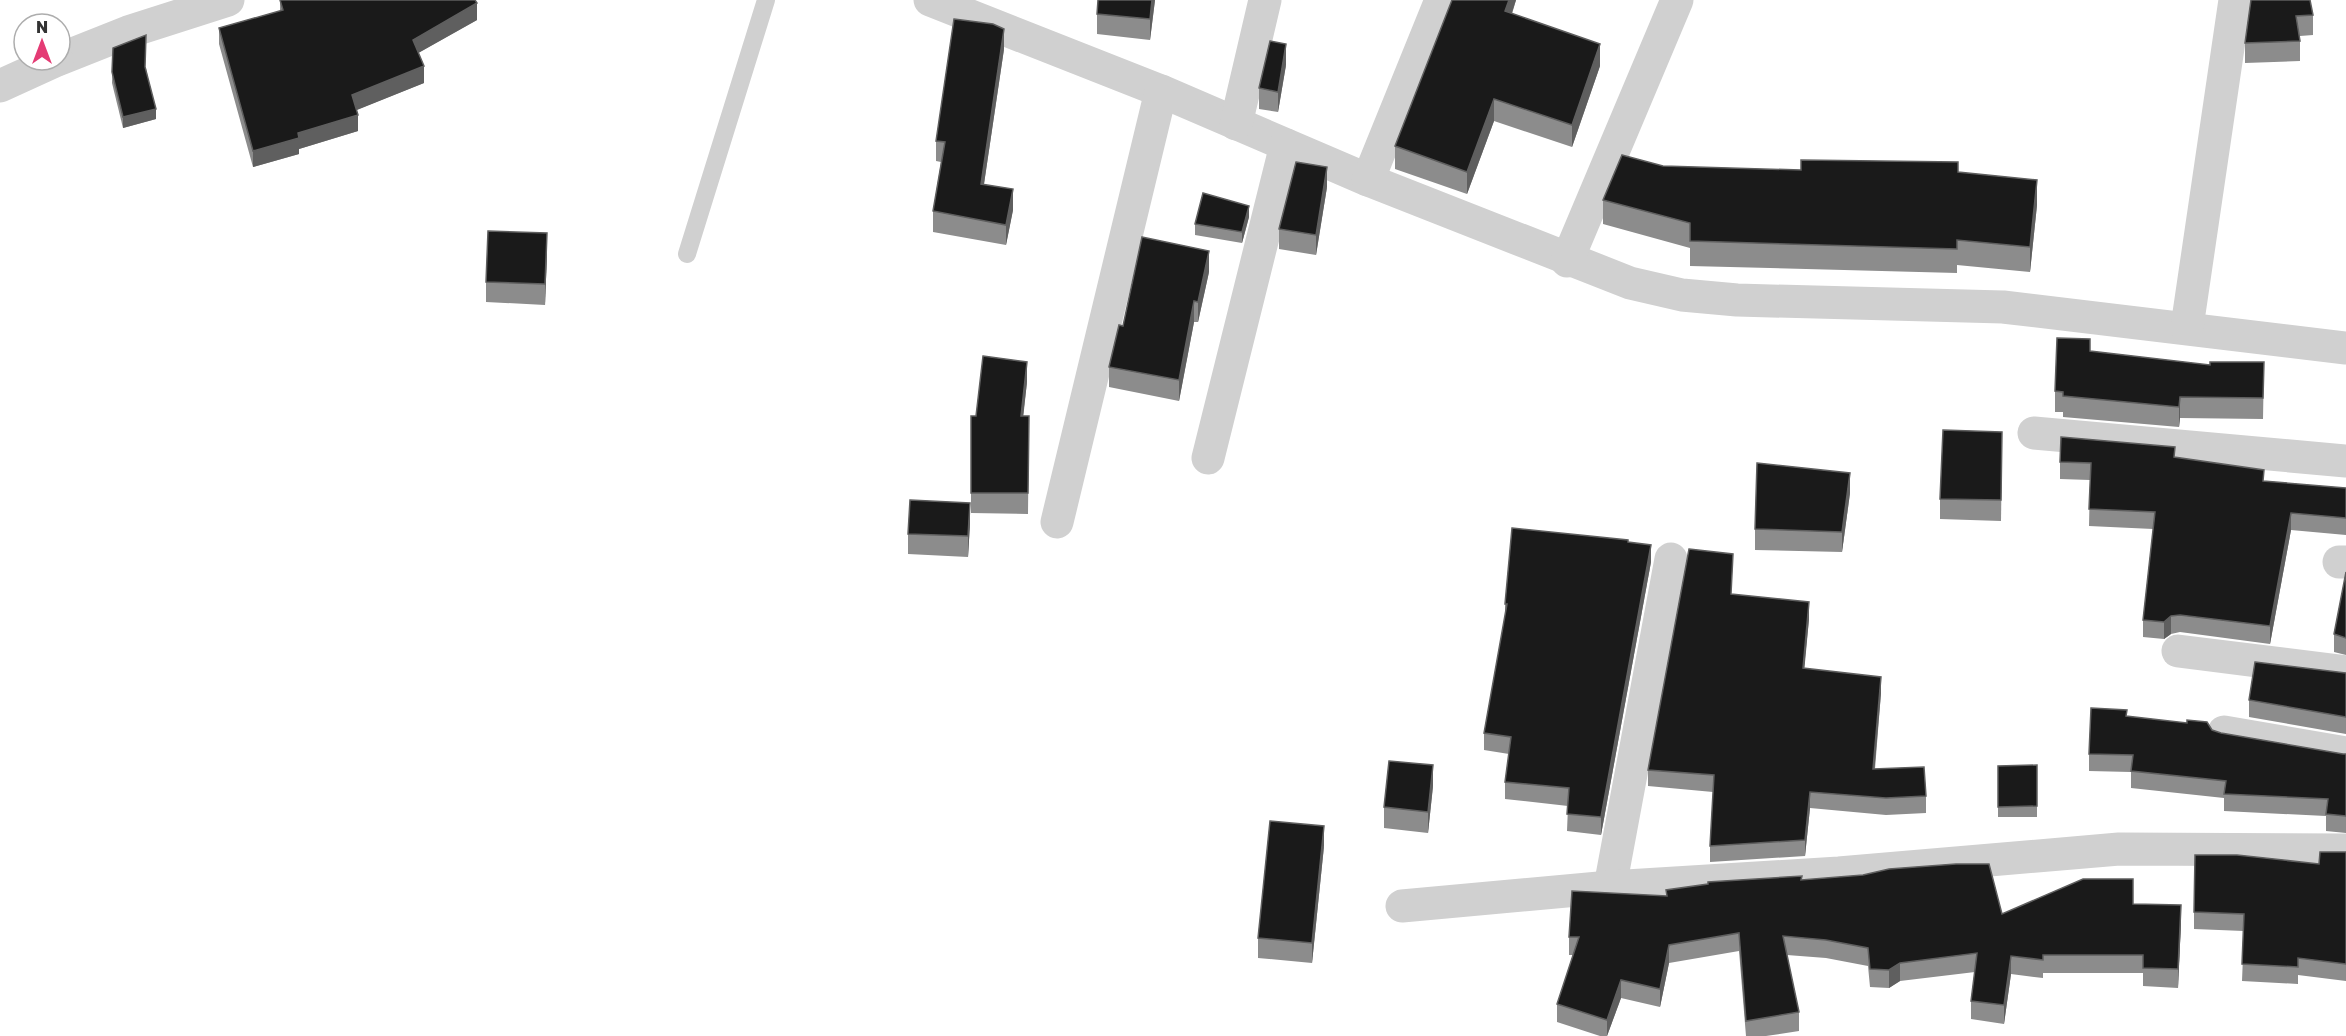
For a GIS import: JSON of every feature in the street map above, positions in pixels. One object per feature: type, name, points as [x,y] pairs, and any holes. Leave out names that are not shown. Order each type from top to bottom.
[{"type":"street","points":[[72,54],[128,32],[228,0]]},
{"type":"street","points":[[930,0],[1161,91],[1368,180],[1568,261],[1630,283],[1682,295],[1737,300],[2003,307],[2187,327],[2346,348]]},
{"type":"street","points":[[1236,124],[1265,0]]},
{"type":"street","points":[[1368,180],[1441,0]]},
{"type":"street","points":[[1568,261],[1677,0]]},
{"type":"street","points":[[2187,327],[2235,0]]},
{"type":"street","points":[[0,86],[30,72]]},
{"type":"street","points":[[1057,522],[1161,91]]},
{"type":"street","points":[[1208,458],[1286,145]]},
{"type":"street","points":[[2034,433],[2346,461]]},
{"type":"street","points":[[1610,887],[1671,559]]},
{"type":"street","points":[[2178,651],[2346,672]]},
{"type":"street","points":[[2224,732],[2346,753]]},
{"type":"street","points":[[1402,906],[1610,887],[1839,873],[2119,849],[2346,850]]},
{"type":"lane","points":[[687,254],[766,0]]},
{"type":"building","points":[[280,0],[475,0],[477,3],[413,40],[424,66],[352,95],[358,115],[298,133],[299,138],[253,151],[219,28],[283,10]]},
{"type":"building","points":[[1098,0],[1152,0],[1150,19],[1097,14]]},
{"type":"building","points":[[1452,0],[1509,0],[1505,11],[1600,44],[1572,125],[1494,99],[1467,172],[1395,146]]},
{"type":"building","points":[[2251,0],[2310,0],[2313,15],[2296,16],[2300,41],[2245,43]]},
{"type":"building","points":[[954,19],[993,24],[1004,29],[981,184],[1013,189],[1006,225],[933,211],[945,142],[936,141]]},
{"type":"building","points":[[146,35],[145,67],[156,109],[123,117],[112,72],[113,48]]},
{"type":"building","points":[[1270,41],[1286,44],[1278,92],[1259,88]]},
{"type":"building","points":[[1622,155],[1663,166],[1801,170],[1801,160],[1958,162],[1958,172],[2037,180],[2030,247],[1957,240],[1957,249],[1690,241],[1690,223],[1603,200]]},
{"type":"building","points":[[1296,162],[1327,167],[1316,235],[1279,229]]},
{"type":"building","points":[[1203,193],[1249,206],[1242,232],[1195,224]]},
{"type":"building","points":[[488,231],[547,233],[545,284],[486,282]]},
{"type":"building","points":[[1142,237],[1209,251],[1198,302],[1194,301],[1179,380],[1109,367],[1119,325],[1123,326]]},
{"type":"building","points":[[2057,338],[2090,339],[2090,351],[2210,365],[2210,362],[2264,362],[2263,398],[2180,397],[2179,407],[2063,396],[2063,392],[2055,391]]},
{"type":"building","points":[[983,356],[1027,362],[1021,416],[1029,416],[1028,493],[971,493],[971,416],[976,416]]},
{"type":"building","points":[[1943,430],[2002,432],[2001,500],[1940,499]]},
{"type":"building","points":[[2061,437],[2175,447],[2174,457],[2264,470],[2263,481],[2346,488],[2346,518],[2291,513],[2270,626],[2180,615],[2171,616],[2164,622],[2143,620],[2155,512],[2089,509],[2091,463],[2060,462]]},
{"type":"building","points":[[1757,463],[1850,473],[1842,532],[1755,529]]},
{"type":"building","points":[[910,500],[970,503],[968,536],[908,534]]},
{"type":"building","points":[[1512,528],[1628,540],[1628,542],[1651,545],[1601,817],[1567,814],[1569,788],[1505,782],[1511,737],[1484,733],[1507,604],[1505,604]]},
{"type":"building","points":[[1689,549],[1733,554],[1731,594],[1809,602],[1803,668],[1881,677],[1873,769],[1924,767],[1926,796],[1886,798],[1810,792],[1805,840],[1710,846],[1714,775],[1648,770]]},
{"type":"building","points":[[2346,572],[2346,638],[2334,634]]},
{"type":"building","points":[[2255,662],[2346,673],[2346,717],[2249,700]]},
{"type":"building","points":[[2091,708],[2127,710],[2126,716],[2187,723],[2187,720],[2207,722],[2212,730],[2221,733],[2346,754],[2346,816],[2326,814],[2328,799],[2224,794],[2226,781],[2131,771],[2133,755],[2089,754]]},
{"type":"building","points":[[1389,761],[1433,765],[1428,812],[1384,807]]},
{"type":"building","points":[[2037,765],[2037,806],[1998,807],[1998,766]]},
{"type":"building","points":[[1270,821],[1324,826],[1312,943],[1258,938]]},
{"type":"building","points":[[2320,852],[2346,852],[2346,964],[2298,958],[2298,967],[2242,964],[2244,914],[2194,912],[2195,855],[2237,855],[2319,864]]},
{"type":"building","points":[[1989,864],[2002,914],[2083,879],[2133,879],[2133,904],[2181,905],[2178,969],[2143,968],[2143,955],[2043,955],[2043,960],[2011,956],[2004,1005],[1971,1001],[1977,953],[1900,963],[1889,970],[1870,969],[1868,948],[1826,940],[1783,936],[1799,1012],[1746,1021],[1739,933],[1669,945],[1660,989],[1621,980],[1607,1020],[1557,1004],[1579,937],[1569,937],[1572,891],[1667,896],[1666,890],[1708,884],[1708,882],[1802,876],[1801,880],[1863,875],[1889,869]]}]
